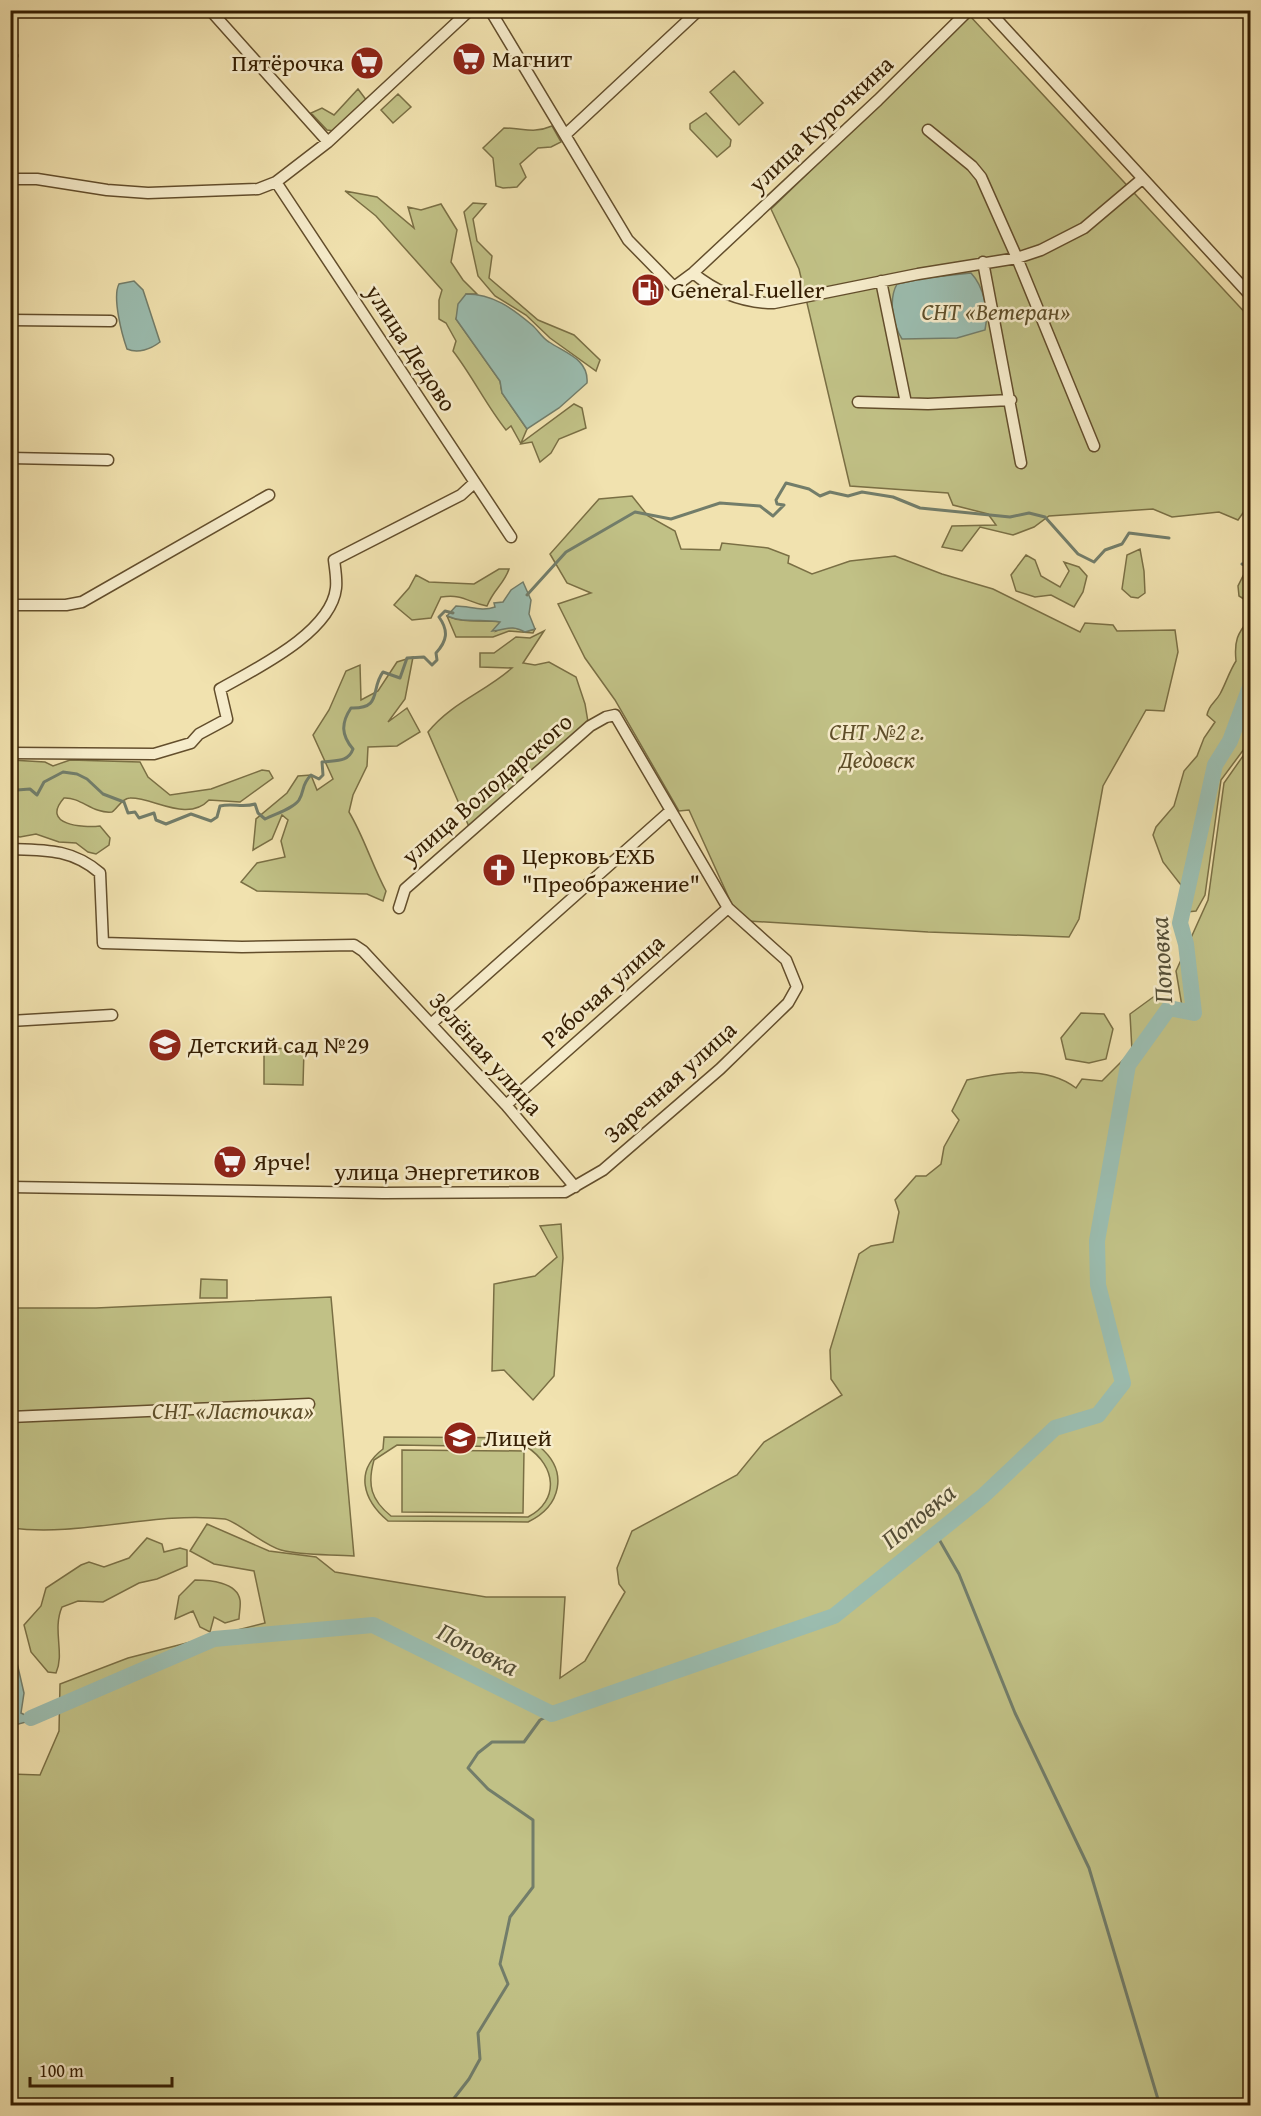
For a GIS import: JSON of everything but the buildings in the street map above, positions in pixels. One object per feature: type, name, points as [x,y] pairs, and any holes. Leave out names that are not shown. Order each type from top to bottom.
[{"type":"street","points":[[210,10],[328,142]]},
{"type":"street","points":[[10,179],[37,179],[107,190],[148,193],[258,189],[276,182],[328,142],[470,10]]},
{"type":"street","points":[[490,10],[628,240],[674,287],[697,270],[720,292],[762,303],[808,298],[881,281],[1017,258],[1065,239],[1084,228],[1142,179]]},
{"type":"street","points":[[565,135],[699,10]]},
{"type":"street","name":"улица Курочкина","points":[[697,270],[878,100],[969,10]]},
{"type":"street","points":[[988,10],[1251,295]]},
{"type":"street","points":[[928,130],[972,166],[981,177],[1017,258],[1094,446]]},
{"type":"street","name":"улица Дедово","points":[[276,182],[510,537]]},
{"type":"street","points":[[983,262],[1011,400],[1021,463]]},
{"type":"street","points":[[881,281],[906,403]]},
{"type":"street","points":[[10,320],[111,321]]},
{"type":"street","points":[[858,402],[1011,400]]},
{"type":"street","points":[[10,458],[108,460]]},
{"type":"street","points":[[10,753],[154,754],[191,743],[199,734],[227,719],[220,689],[283,653],[310,630],[331,605],[336,587],[334,560],[460,495],[473,484]]},
{"type":"street","points":[[10,605],[66,605],[82,602],[269,495]]},
{"type":"street","name":"улица Володарского","points":[[399,908],[405,889],[590,726],[606,717],[615,715],[669,812]]},
{"type":"street","points":[[432,1023],[669,812],[728,908]]},
{"type":"street","name":"Зелёная улица","points":[[10,849],[64,853],[83,859],[100,873],[103,943],[242,947],[354,945],[363,951],[432,1023],[506,1105],[575,1187]]},
{"type":"street","name":"Заречная улица","points":[[575,1187],[603,1170],[720,1069],[788,1003],[796,987],[786,960],[728,908]]},
{"type":"street","name":"Рабочая улица","points":[[506,1105],[728,908]]},
{"type":"street","points":[[10,1021],[112,1015]]},
{"type":"street","name":"улица Энергетиков","points":[[10,1187],[555,1194],[575,1187]]},
{"type":"street","points":[[10,1417],[309,1404]]},
{"type":"green space","name":"СНТ «Ветеран»","points":[[970,16],[1250,318],[1250,503],[1238,520],[1219,512],[1172,517],[1153,509],[1049,516],[1034,527],[1013,535],[980,527],[962,551],[942,547],[952,526],[996,525],[988,514],[953,505],[948,493],[850,486],[799,269],[771,209]]},
{"type":"green space","points":[[734,71],[763,103],[739,125],[710,92]]},
{"type":"green space","points":[[358,89],[367,101],[334,131],[327,130],[311,113],[322,108],[334,115]]},
{"type":"green space","points":[[398,94],[411,107],[393,123],[381,110]]},
{"type":"green space","points":[[706,113],[731,140],[730,146],[717,157],[690,129],[690,124]]},
{"type":"green space","points":[[552,126],[561,142],[551,147],[538,148],[520,164],[526,177],[517,187],[496,186],[493,158],[483,148],[504,128],[534,130]]},
{"type":"green space","points":[[345,191],[377,197],[414,228],[408,207],[421,210],[441,204],[457,230],[451,262],[463,280],[477,294],[466,294],[456,319],[500,381],[502,393],[527,429],[521,443],[574,404],[582,408],[586,428],[559,439],[551,453],[540,462],[532,442],[521,444],[511,426],[506,430],[453,351],[456,341],[446,323],[439,319],[439,300],[442,290],[376,216]]},
{"type":"green space","points":[[473,203],[486,204],[473,219],[477,241],[492,256],[489,278],[538,320],[574,335],[600,360],[596,371],[550,338],[526,315],[495,296],[478,276],[464,212]]},
{"type":"green space","name":"СНТ №2 г. Дедовск","points":[[632,496],[648,516],[675,531],[681,549],[720,550],[722,543],[768,548],[789,556],[788,563],[812,574],[850,561],[895,556],[942,574],[993,589],[1080,632],[1085,623],[1113,625],[1117,631],[1175,630],[1178,652],[1164,711],[1146,710],[1103,786],[1079,919],[1069,937],[928,932],[748,921],[733,907],[689,810],[679,811],[615,700],[585,658],[558,604],[591,593],[567,583],[550,554],[599,499]]},
{"type":"green space","points":[[1140,549],[1145,593],[1138,598],[1131,597],[1122,589],[1127,555]]},
{"type":"green space","points":[[1026,555],[1035,560],[1041,576],[1060,587],[1069,571],[1064,562],[1079,567],[1087,576],[1083,592],[1074,607],[1051,595],[1035,597],[1016,591],[1011,575]]},
{"type":"green space","points":[[1250,562],[1250,618],[1247,601],[1239,596],[1238,586]]},
{"type":"green space","points":[[499,569],[509,569],[487,606],[461,597],[441,597],[431,618],[412,620],[394,605],[409,588],[416,575],[429,582],[474,584]]},
{"type":"green space","points":[[447,616],[460,620],[501,622],[496,631],[514,628],[525,632],[535,629],[533,633],[509,631],[493,637],[456,637]]},
{"type":"green space","points":[[1250,618],[1250,741],[1221,780],[1205,895],[1196,911],[1187,912],[1182,903],[1181,885],[1163,862],[1153,835],[1156,827],[1174,806],[1184,771],[1197,756],[1204,738],[1215,722],[1207,715],[1208,711],[1220,694],[1236,661],[1237,638]]},
{"type":"green space","points":[[544,631],[523,663],[535,665],[549,662],[576,677],[585,704],[589,728],[470,829],[428,732],[447,713],[512,668],[480,667],[480,653],[494,653],[516,637],[530,638]]},
{"type":"green space","points":[[413,657],[405,699],[388,722],[407,708],[420,732],[397,746],[368,747],[367,766],[353,795],[349,812],[386,891],[383,901],[367,894],[257,891],[241,882],[257,863],[285,857],[281,841],[288,820],[282,815],[272,839],[253,850],[256,819],[287,793],[298,776],[311,775],[317,790],[333,779],[313,735],[329,710],[346,671],[360,665],[361,700],[378,691],[397,662]]},
{"type":"green space","points":[[1250,746],[1250,2105],[11,2105],[11,1774],[40,1775],[59,1731],[60,1684],[128,1658],[265,1623],[254,1571],[214,1564],[190,1551],[207,1524],[269,1551],[316,1557],[335,1572],[486,1597],[565,1597],[560,1678],[585,1661],[625,1592],[619,1584],[617,1568],[632,1531],[737,1475],[764,1442],[842,1395],[831,1379],[830,1350],[859,1254],[871,1246],[893,1242],[899,1212],[895,1200],[916,1176],[926,1176],[941,1164],[944,1147],[959,1120],[952,1111],[967,1080],[1023,1072],[1052,1076],[1076,1088],[1082,1079],[1102,1081],[1132,1051],[1130,1014],[1156,995],[1182,1006],[1176,971],[1208,900],[1224,783]]},
{"type":"green space","points":[[11,760],[45,762],[53,766],[70,760],[140,762],[148,777],[170,795],[211,789],[262,770],[269,771],[273,778],[240,802],[209,800],[191,809],[180,809],[127,798],[112,812],[105,812],[76,800],[64,798],[58,807],[57,814],[60,819],[75,825],[100,826],[110,838],[109,845],[96,854],[88,852],[76,843],[59,842],[36,834],[20,837],[11,835]]},
{"type":"green space","points":[[1081,1013],[1104,1014],[1113,1029],[1106,1059],[1089,1063],[1066,1059],[1061,1038]]},
{"type":"green space","points":[[264,1048],[304,1049],[303,1085],[264,1084]]},
{"type":"green space","points":[[561,1224],[563,1258],[554,1376],[533,1400],[504,1370],[492,1371],[494,1284],[535,1276],[557,1257],[540,1226]]},
{"type":"green space","points":[[201,1279],[227,1280],[227,1298],[200,1298]]},
{"type":"green space","name":"СНТ «Ласточка»","points":[[331,1297],[354,1556],[281,1550],[225,1519],[171,1518],[64,1529],[11,1528],[11,1308],[96,1308]]},
{"type":"green space","points":[[384,1437],[541,1438],[540,1447],[555,1467],[558,1477],[557,1488],[548,1507],[528,1522],[388,1521],[373,1504],[365,1485],[368,1467],[383,1449]],"holes":[[[397,1445],[527,1447],[544,1464],[550,1483],[545,1502],[528,1517],[391,1516],[379,1504],[372,1491],[371,1477],[374,1460]]]},
{"type":"green space","points":[[402,1450],[524,1451],[523,1513],[402,1512]]},
{"type":"green space","points":[[147,1538],[162,1544],[164,1552],[180,1548],[187,1550],[187,1566],[157,1579],[139,1583],[103,1602],[78,1601],[62,1607],[58,1624],[58,1665],[56,1673],[48,1672],[31,1652],[24,1625],[41,1606],[46,1588],[89,1562],[104,1567],[129,1558]]},
{"type":"green space","points":[[195,1580],[222,1583],[234,1589],[240,1600],[239,1619],[225,1623],[214,1617],[210,1632],[200,1627],[193,1611],[175,1619],[179,1596]]},
{"type":"shaded area","points":[[971,273],[979,285],[984,300],[985,330],[957,338],[902,339],[896,327],[892,305],[897,284],[925,278]]},
{"type":"shaded area","points":[[134,281],[143,290],[160,342],[149,349],[140,351],[127,349],[117,307],[119,284]]},
{"type":"shaded area","points":[[466,294],[485,296],[517,313],[547,340],[580,362],[587,375],[587,383],[559,408],[527,429],[502,393],[500,381],[456,319],[458,304]]},
{"type":"shaded area","points":[[523,582],[531,600],[529,614],[535,629],[525,632],[512,628],[492,631],[500,622],[460,620],[447,616],[456,606],[480,609],[495,607],[494,603],[503,602],[511,590]]},
{"type":"shaded area","points":[[11,1637],[24,1693],[21,1713],[31,1718],[30,1721],[11,1726]]},
{"type":"waterway","points":[[527,595],[566,552],[635,512],[671,519],[720,503],[760,506],[773,516],[784,505],[777,504],[776,500],[786,483],[809,489],[820,496],[830,492],[848,496],[862,492],[893,497],[920,508],[1010,517],[1029,513],[1045,517],[1078,554],[1094,562],[1105,550],[1122,544],[1129,533],[1169,538]]},
{"type":"waterway","points":[[1242,564],[1250,567]]},
{"type":"waterway","points":[[10,785],[17,790],[30,789],[37,795],[44,782],[63,772],[77,774],[87,779],[103,794],[124,802],[128,813],[135,812],[139,818],[154,813],[156,820],[166,824],[191,814],[211,821],[217,817],[220,806],[255,804],[258,813],[265,819],[296,803],[311,775],[319,779],[323,775],[322,762],[348,757],[353,749],[344,734],[345,719],[351,708],[372,702],[383,672],[400,678],[407,658],[424,657],[432,665],[437,660],[436,653],[443,644],[445,636],[439,617],[445,611],[453,613]]},
{"type":"waterway","name":"Поповка","points":[[31,1718],[214,1639],[373,1625],[552,1714],[834,1616],[983,1496],[1055,1428],[1098,1415],[1123,1383],[1098,1285],[1097,1241],[1128,1065],[1169,1008],[1194,1013],[1186,944],[1180,923],[1215,765],[1230,741],[1250,687]]},
{"type":"waterway","points":[[936,1534],[959,1574],[1015,1713],[1089,1868],[1160,2106]]},
{"type":"waterway","points":[[448,2106],[469,2079],[480,2059],[478,2033],[508,1984],[500,1964],[510,1917],[533,1887],[533,1820],[488,1789],[468,1768],[478,1753],[492,1742],[524,1742],[540,1720],[552,1714]]},
{"type":"place","name":"Магнит","points":[[469,59]]},
{"type":"place","name":"Пятёрочка","points":[[367,63]]},
{"type":"place","name":"General Fueller","points":[[648,290]]},
{"type":"place","name":"Церковь ЕХБ \"Преображение\"","points":[[499,870]]},
{"type":"place","name":"Детский сад №29","points":[[165,1045]]},
{"type":"place","name":"Ярче!","points":[[230,1162]]},
{"type":"place","name":"Лицей","points":[[460,1438]]}]
